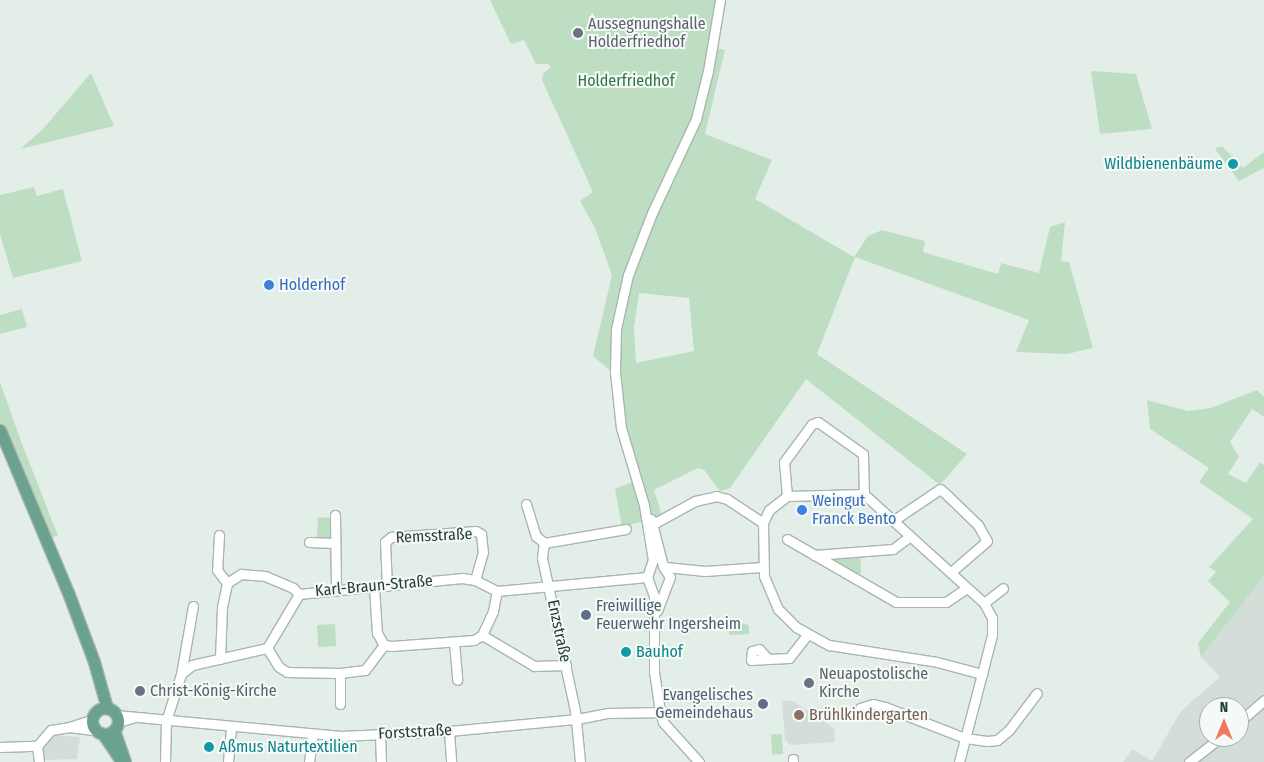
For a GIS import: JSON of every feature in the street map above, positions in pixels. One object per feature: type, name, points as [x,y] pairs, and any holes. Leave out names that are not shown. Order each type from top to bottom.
[{"type":"main road","points":[[0,430],[62,578],[100,680],[106,725],[124,762]]},
{"type":"main road","points":[[103,708],[106,725]]},
{"type":"street","points":[[654,626],[667,583],[665,566],[653,524],[644,505],[634,474],[621,428],[617,391],[616,329],[621,301],[636,251],[696,119],[707,76],[720,0]]},
{"type":"street","points":[[787,496],[784,462],[812,424],[818,422],[826,424],[863,454],[864,494]]},
{"type":"street","points":[[894,520],[940,489],[948,496],[978,525],[987,541],[951,572]]},
{"type":"street","points":[[959,762],[982,674],[993,627],[984,603],[864,494],[787,496],[769,510],[762,523],[762,567],[768,588],[778,609],[806,635],[829,645],[937,662],[982,674]]},
{"type":"street","points":[[653,524],[695,501],[716,496],[727,499],[762,523]]},
{"type":"street","name":"Enzstraße","points":[[526,504],[536,536],[544,544],[542,558],[550,586],[577,719],[580,762]]},
{"type":"street","points":[[644,505],[653,566],[650,581],[654,626],[654,672],[658,700],[662,712],[676,734],[699,762]]},
{"type":"street","points":[[335,515],[336,588]]},
{"type":"street","points":[[544,544],[626,529]]},
{"type":"street","name":"Remsstraße","points":[[387,586],[385,542],[392,537],[476,530],[480,534],[483,552],[475,580]]},
{"type":"street","points":[[219,535],[217,570],[227,583]]},
{"type":"street","points":[[813,555],[893,549],[910,536]]},
{"type":"street","points":[[787,539],[896,602],[946,602],[967,588]]},
{"type":"street","points":[[309,542],[335,543]]},
{"type":"street","points":[[653,566],[705,571],[762,567]]},
{"type":"street","points":[[384,645],[474,640],[482,635],[493,611],[497,591],[550,586],[650,581],[667,583],[705,571]]},
{"type":"street","points":[[220,659],[222,607],[227,583],[242,574],[265,576],[294,588],[299,594]]},
{"type":"street","name":"Karl-Braun-Straße","points":[[267,648],[299,594],[336,588],[387,586],[462,578],[475,580],[497,591]]},
{"type":"street","points":[[374,587],[377,633],[384,645]]},
{"type":"street","points":[[984,603],[1003,588]]},
{"type":"street","points":[[165,762],[166,720],[181,674],[193,606]]},
{"type":"street","points":[[482,635],[534,666],[566,665]]},
{"type":"street","points":[[768,659],[789,658],[806,635]]},
{"type":"street","points":[[454,642],[457,680]]},
{"type":"street","points":[[181,674],[192,666],[267,648],[279,667],[287,672],[340,673],[365,670],[384,645]]},
{"type":"street","points":[[340,673],[340,704]]},
{"type":"street","points":[[860,708],[873,704],[965,738],[997,740],[1010,730],[1037,693]]},
{"type":"street","points":[[1249,713],[1264,700]]},
{"type":"street","name":"Forststraße","points":[[37,746],[51,730],[106,725],[137,717],[313,735],[449,731],[577,719],[609,713],[662,712]]},
{"type":"street","points":[[228,762],[232,726]]},
{"type":"street","points":[[449,731],[451,762]]},
{"type":"street","points":[[380,734],[381,762]]},
{"type":"street","points":[[309,762],[313,735]]},
{"type":"street","points":[[0,747],[37,746],[39,762]]},
{"type":"street","points":[[1189,762],[1208,747]]},
{"type":"shaded area","points":[[1264,576],[1264,762],[1123,762],[1132,749],[1152,761],[1181,711],[1220,677],[1201,657]]},
{"type":"shaded area","name":"Brühlkindergarten","points":[[782,701],[793,701],[834,728],[835,742],[790,745],[785,740]]},
{"type":"shaded area","points":[[50,735],[80,737],[77,759],[43,760],[42,746]]},
{"type":"green space","name":"Holderfriedhof","points":[[490,0],[717,0],[709,46],[725,50],[705,134],[772,160],[755,199],[854,257],[868,236],[882,230],[925,241],[923,252],[998,274],[1001,263],[1039,273],[1050,227],[1065,222],[1061,261],[1069,262],[1093,348],[1067,354],[1016,352],[1029,320],[855,257],[817,354],[967,454],[940,485],[806,379],[730,488],[720,491],[704,470],[698,468],[654,490],[662,516],[622,527],[615,489],[632,482],[624,452],[612,372],[593,356],[612,275],[595,228],[580,201],[593,192],[542,80],[543,74],[551,67],[548,64],[536,64],[524,40],[511,44]],"holes":[[[639,293],[689,298],[694,351],[636,363],[634,327]]]},
{"type":"green space","points":[[1091,71],[1136,74],[1152,129],[1100,134]]},
{"type":"green space","points":[[91,73],[114,126],[20,149],[42,130]]},
{"type":"green space","points":[[1223,147],[1243,168],[1264,152],[1264,168],[1239,181],[1215,149]]},
{"type":"green space","points":[[34,187],[37,196],[63,189],[82,261],[13,278],[0,234],[0,195]]},
{"type":"green space","points":[[22,309],[27,327],[0,334],[0,315]]},
{"type":"green space","points":[[0,382],[58,536],[42,539],[0,435]]},
{"type":"green space","points":[[1257,390],[1264,397],[1264,417],[1252,409],[1230,442],[1239,457],[1228,474],[1246,483],[1260,462],[1264,465],[1264,576],[1201,657],[1198,643],[1230,602],[1208,581],[1216,572],[1209,567],[1253,519],[1199,482],[1209,468],[1150,429],[1147,400],[1188,411],[1211,408]]},
{"type":"green space","points":[[318,517],[332,518],[331,540],[317,539]]},
{"type":"green space","points":[[860,554],[861,572],[858,577],[833,562],[831,558],[834,555]]},
{"type":"green space","points":[[728,621],[749,625],[749,634],[729,635]]},
{"type":"green space","points":[[335,624],[336,646],[318,647],[317,625]]},
{"type":"green space","points":[[782,734],[783,754],[772,755],[771,735]]},
{"type":"place","name":"Aussegnungshalle Holderfriedhof","points":[[578,33]]},
{"type":"place","name":"Wildbienenbäume","points":[[1233,164]]},
{"type":"place","name":"Holderhof","points":[[269,285]]},
{"type":"place","name":"Weingut Franck Bento","points":[[802,510]]},
{"type":"place","name":"Freiwillige Feuerwehr Ingersheim","points":[[586,615]]},
{"type":"place","name":"Bauhof","points":[[626,652]]},
{"type":"place","name":"Neuapostolische Kirche","points":[[809,683]]},
{"type":"place","name":"Christ-König-Kirche","points":[[140,691]]},
{"type":"place","name":"Evangelisches Gemeindehaus","points":[[763,704]]},
{"type":"place","name":"Brühlkindergarten","points":[[799,715]]},
{"type":"place","name":"Aßmus Naturtextilien","points":[[209,747]]}]
